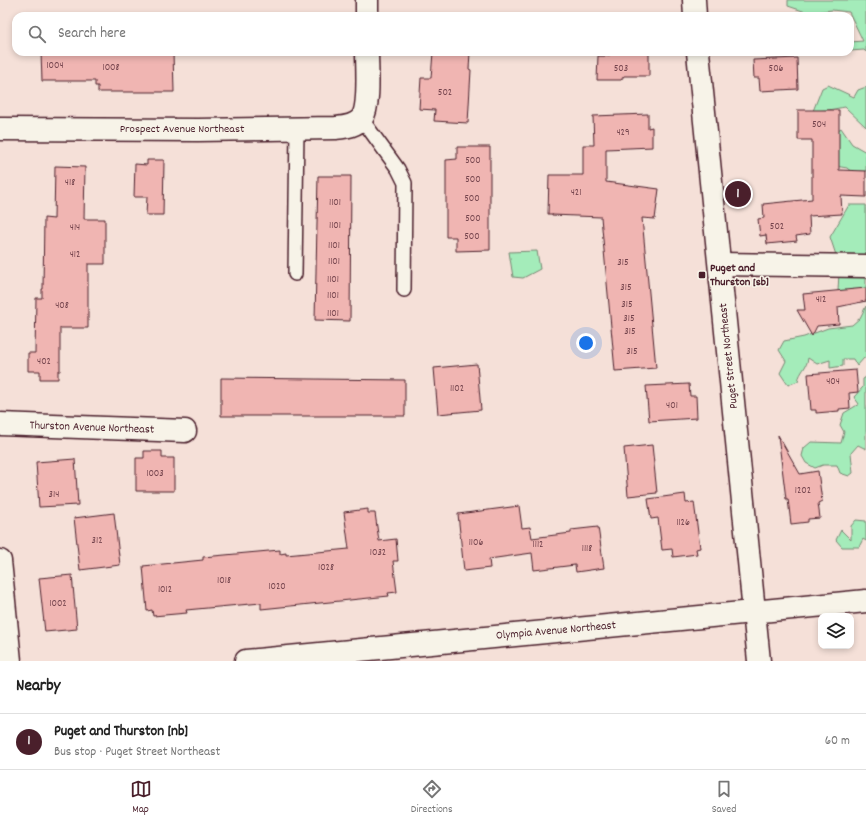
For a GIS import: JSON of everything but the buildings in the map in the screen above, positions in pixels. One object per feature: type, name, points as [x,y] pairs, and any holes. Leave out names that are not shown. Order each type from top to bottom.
[{"type":"street","points":[[367,0],[367,12]]},
{"type":"street","points":[[694,0],[695,12]]},
{"type":"street","points":[[362,118],[366,104],[367,56]]},
{"type":"street","name":"Puget Street Northeast","points":[[698,56],[759,661]]},
{"type":"street","name":"Prospect Avenue Northeast","points":[[0,129],[198,130],[336,128],[350,126],[362,118]]},
{"type":"street","points":[[720,264],[866,266]]},
{"type":"street","name":"Thurston Avenue Northeast","points":[[0,424],[185,431]]},
{"type":"street","points":[[0,561],[10,661]]},
{"type":"street","name":"Olympia Avenue Northeast","points":[[246,661],[383,654],[754,612],[866,601]]},
{"type":"lane","points":[[362,118],[398,169],[405,183],[404,290]]},
{"type":"lane","points":[[295,274],[298,128]]},
{"type":"green space","points":[[788,0],[866,0],[866,52],[864,50],[854,51],[854,42],[863,41],[854,22],[854,12],[832,10],[806,12],[788,6]]},
{"type":"green space","points":[[828,85],[854,97],[858,90],[866,87],[866,127],[845,107],[813,111],[822,88]]},
{"type":"green space","points":[[841,128],[852,144],[866,152],[866,172],[859,178],[847,168],[824,164],[820,143]]},
{"type":"green space","points":[[849,205],[866,205],[866,302],[854,293],[838,291],[839,272],[836,255],[830,237]]},
{"type":"green space","points":[[537,251],[540,269],[523,278],[513,277],[509,252]]},
{"type":"green space","points":[[866,306],[866,358],[864,358],[857,366],[853,359],[843,359],[843,366],[830,368],[830,360],[817,364],[808,358],[798,381],[788,385],[780,373],[786,361],[779,350],[784,341],[804,337],[828,328],[852,325],[860,318]]},
{"type":"green space","points":[[866,377],[866,449],[858,445],[851,453],[853,473],[849,476],[840,473],[837,465],[823,465],[815,468],[806,463],[802,456],[804,448],[811,442],[841,443],[844,432],[840,425],[844,413],[859,404],[854,397],[863,387],[863,379]]},
{"type":"green space","points":[[856,520],[866,521],[866,541],[863,539],[859,547],[842,547],[836,540],[841,530],[851,540],[851,526]]},
{"type":"place","name":"Puget and Thurston [nb]","points":[[738,194]]},
{"type":"place","name":"Puget and Thurston [sb]","points":[[702,275]]}]
